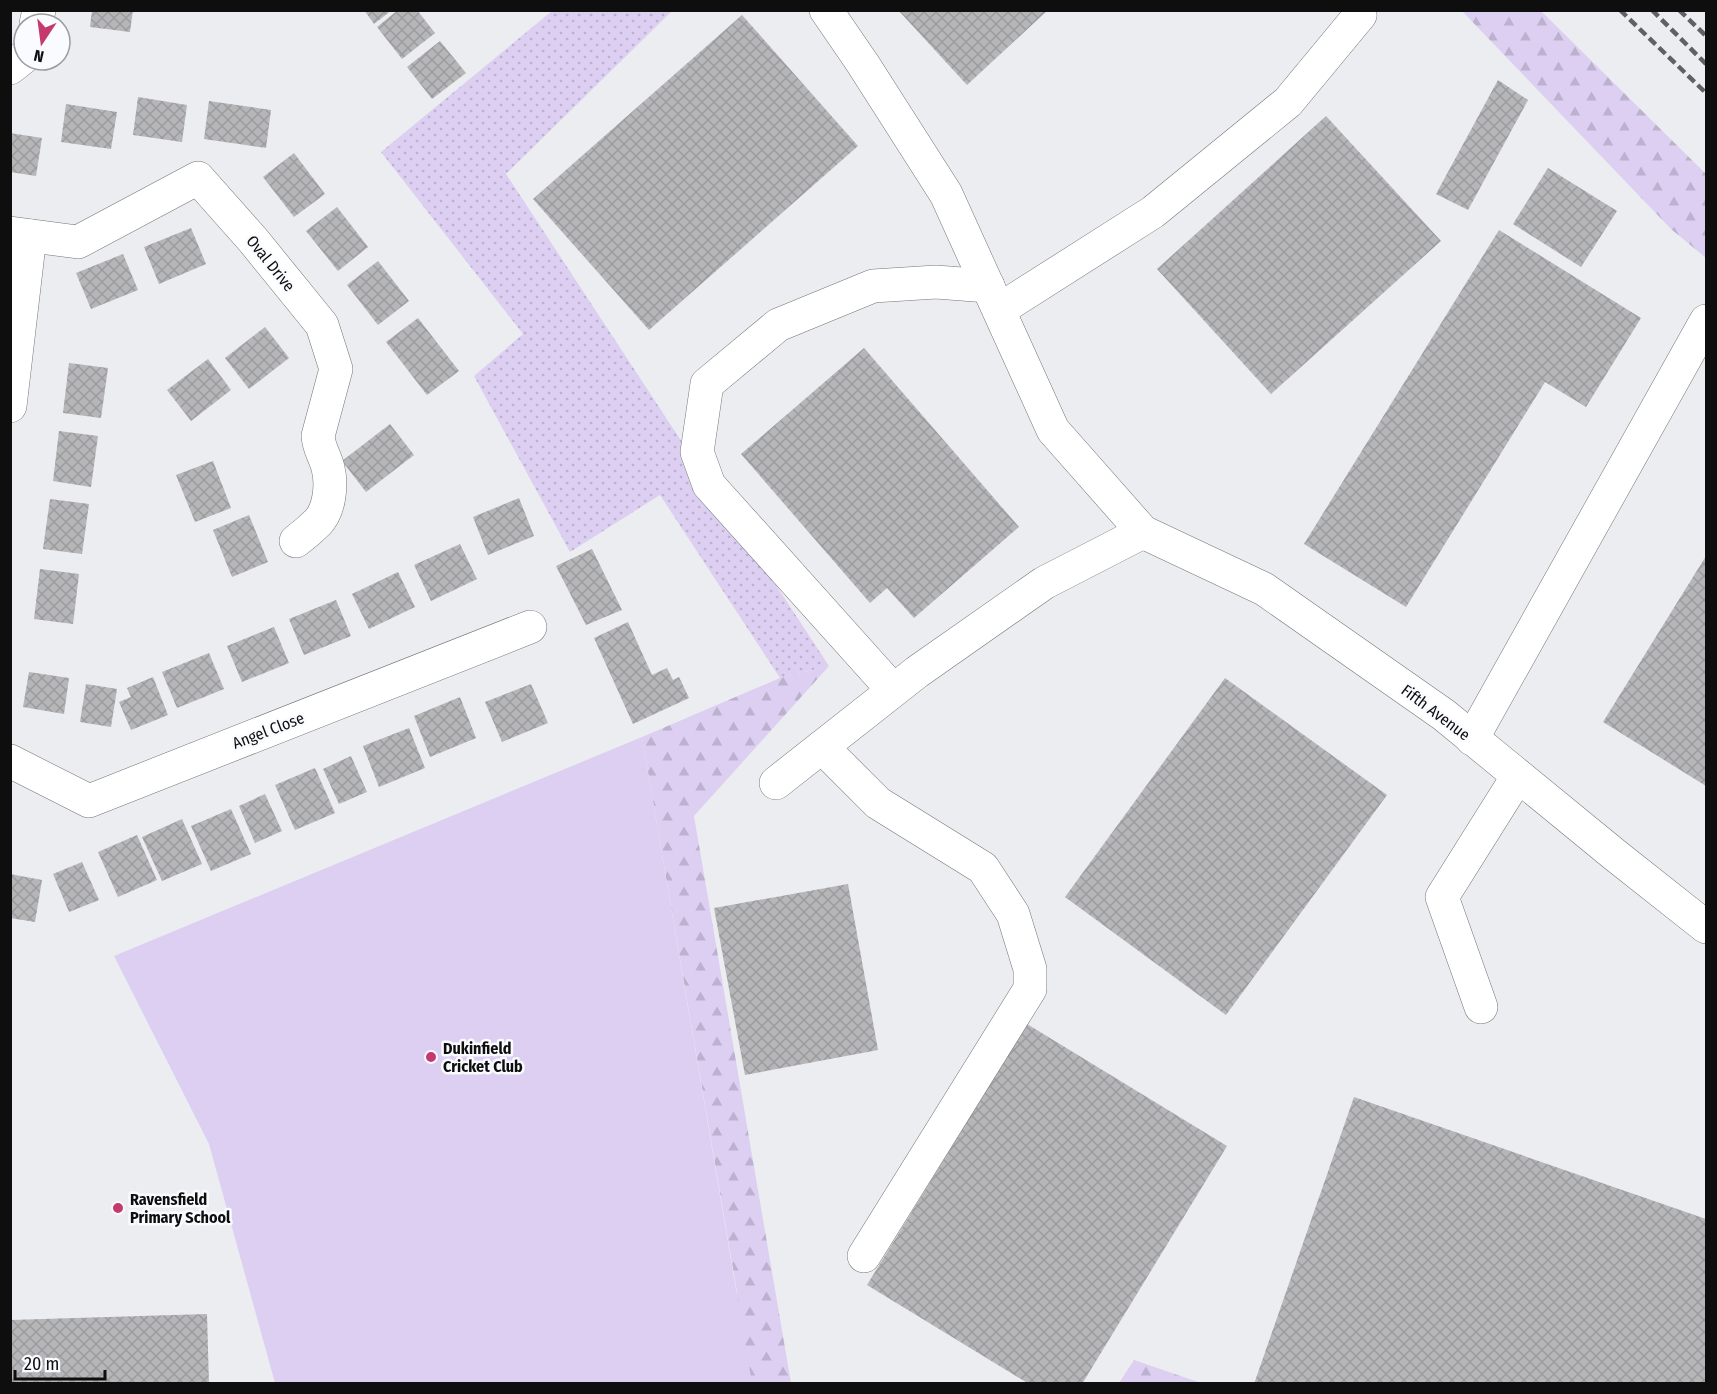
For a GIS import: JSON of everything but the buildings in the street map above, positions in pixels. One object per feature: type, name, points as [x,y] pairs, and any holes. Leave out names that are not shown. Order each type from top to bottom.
[{"type":"street","points":[[776,783],[917,672],[1044,583],[1143,532],[1053,430],[946,194],[826,10]]},
{"type":"street","points":[[893,690],[709,485],[697,452],[707,384],[778,325],[873,286],[936,282],[994,298],[1153,212],[1288,102],[1360,15],[1358,10]]},
{"type":"street","name":"Oval Drive","points":[[20,235],[78,242],[198,178],[253,240],[322,326],[336,369],[318,436],[318,446],[328,467],[330,485],[327,504],[320,520],[297,541]]},
{"type":"street","points":[[10,406],[20,235]]},
{"type":"street","points":[[1472,739],[1707,321]]},
{"type":"street","name":"Fifth Avenue","points":[[1143,532],[1264,589],[1444,715],[1707,927]]},
{"type":"street","name":"Angel Close","points":[[10,760],[89,801],[530,627]]},
{"type":"street","points":[[822,747],[879,803],[983,868],[1013,914],[1030,969],[1030,989],[1024,1000],[864,1256]]},
{"type":"street","points":[[1481,1007],[1442,897],[1518,776]]},
{"type":"green space","points":[[552,11],[672,11],[506,174],[829,666],[780,678],[660,495],[570,552],[474,376],[523,334],[381,152]]},
{"type":"green space","points":[[1462,11],[1541,11],[1706,174],[1706,258],[1671,229]]},
{"type":"green space","points":[[829,666],[694,816],[791,1383],[732,1383],[737,1292],[642,737],[780,678]]},
{"type":"green space","name":"Dukinfield Cricket Club","points":[[642,737],[752,1383],[275,1383],[209,1144],[114,956]]},
{"type":"green space","points":[[1134,1360],[1201,1383],[1119,1383]]},
{"type":"railway","points":[[1620,10],[1706,93]]},
{"type":"railway","points":[[1652,10],[1706,64]]},
{"type":"railway","points":[[1679,10],[1706,36]]},
{"type":"place","name":"Dukinfield Cricket Club","points":[[431,1057]]},
{"type":"place","name":"Ravensfield Primary School","points":[[118,1208]]}]
